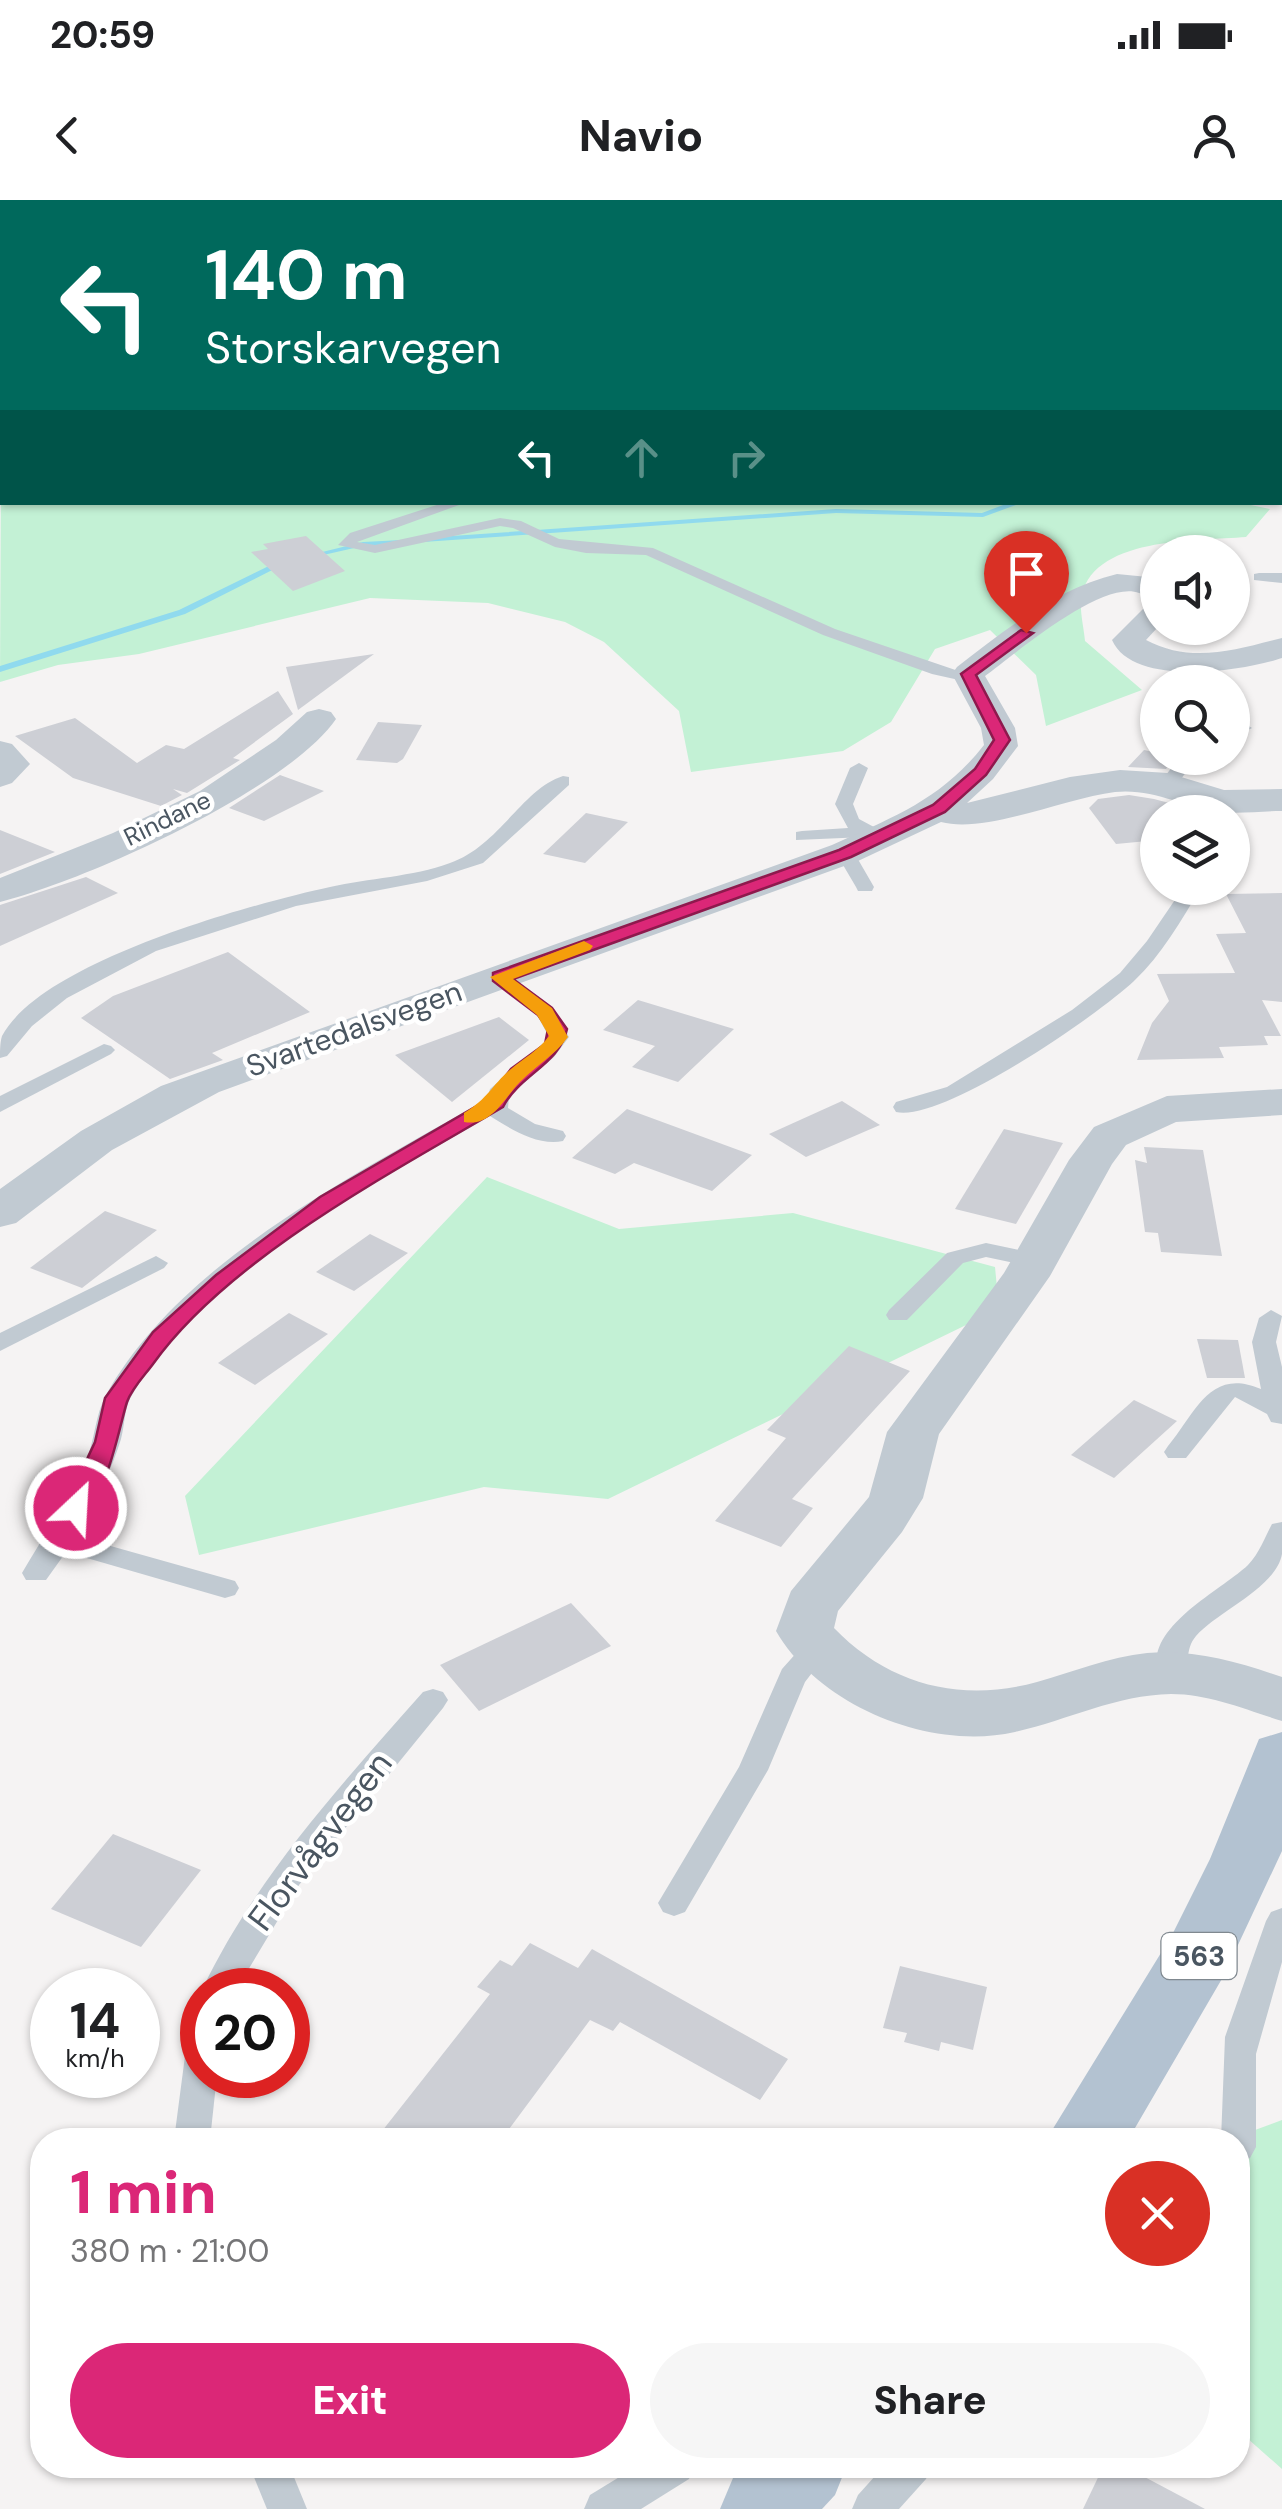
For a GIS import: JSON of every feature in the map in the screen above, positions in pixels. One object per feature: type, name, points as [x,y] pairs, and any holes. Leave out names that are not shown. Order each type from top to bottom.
[{"type":"main road","name":"563","points":[[1093,2128],[1130,2074],[1205,1946],[1230,1895],[1282,1757]]},
{"type":"main road","points":[[764,2509],[792,2478]]},
{"type":"street","points":[[968,677],[1067,602],[1096,588],[1140,584]]},
{"type":"street","points":[[1140,628],[1128,640],[1129,644],[1152,657],[1223,663],[1282,648]]},
{"type":"street","name":"Svartedalsvegen","points":[[0,1213],[84,1150],[167,1099],[864,841],[939,809],[980,772],[1002,740],[968,677]]},
{"type":"street","name":"Rindane","points":[[0,891],[169,820],[282,753],[319,719]]},
{"type":"street","points":[[0,750],[14,764],[0,776]]},
{"type":"street","points":[[939,809],[970,814],[1095,784],[1163,775]]},
{"type":"street","points":[[1183,775],[1207,795]]},
{"type":"street","points":[[1250,804],[1282,800]]},
{"type":"street","points":[[1282,1102],[1167,1110],[1110,1136],[1091,1160],[1034,1260],[913,1432],[896,1498],[811,1605],[805,1631],[817,1648],[848,1674],[883,1692],[960,1715],[1006,1713],[1126,1678],[1172,1673],[1245,1686],[1282,1699]]},
{"type":"lane","points":[[452,505],[355,536],[344,544],[375,549],[500,522],[516,524],[555,544],[648,551],[828,632],[938,671],[968,677]]},
{"type":"lane","points":[[1259,577],[1282,578]]},
{"type":"lane","points":[[859,768],[844,804],[864,841],[865,888]]},
{"type":"lane","points":[[0,1052],[10,1037],[49,1003],[202,925],[332,892],[456,868],[488,853],[504,843],[544,793],[562,781]]},
{"type":"lane","name":"Svartedalsvegen","points":[[802,836],[864,841]]},
{"type":"lane","points":[[904,1107],[955,1092],[1097,1002],[1141,964],[1181,905]]},
{"type":"lane","points":[[499,977],[545,1012],[559,1037],[546,1054],[498,1094],[498,1111],[506,1118],[555,1136]]},
{"type":"lane","points":[[0,1104],[104,1050]]},
{"type":"lane","points":[[36,1573],[61,1541],[107,1442],[116,1398],[161,1337],[224,1279],[328,1201],[496,1102]]},
{"type":"lane","points":[[898,1315],[955,1258],[986,1250],[1034,1260]]},
{"type":"lane","points":[[0,1343],[156,1263]]},
{"type":"lane","points":[[1270,1318],[1264,1342],[1279,1414]]},
{"type":"lane","points":[[1176,1452],[1198,1430],[1222,1392],[1230,1389],[1246,1392],[1279,1414]]},
{"type":"lane","points":[[1172,1673],[1173,1647],[1187,1627],[1261,1569],[1282,1532]]},
{"type":"lane","points":[[61,1541],[226,1588]]},
{"type":"lane","points":[[674,1902],[754,1770],[792,1677],[817,1648]]},
{"type":"lane","name":"Florvågvegen","points":[[229,1968],[279,1892],[371,1772],[433,1700]]},
{"type":"lane","points":[[1240,2128],[1238,2060],[1246,2013],[1282,1921]]},
{"type":"lane","points":[[193,2128],[197,2098]]},
{"type":"lane","points":[[274,2478],[287,2509]]},
{"type":"lane","points":[[604,2509],[654,2478]]},
{"type":"lane","points":[[872,2509],[900,2478]]},
{"type":"green space","points":[[1,505],[1251,505],[1270,509],[1248,535],[1140,535],[1140,548],[1103,564],[1088,580],[1081,601],[1085,641],[1140,691],[1046,726],[1036,675],[990,630],[935,649],[891,722],[843,751],[691,772],[679,711],[604,642],[565,622],[488,603],[370,598],[139,654],[58,665],[0,682]]},
{"type":"green space","points":[[487,1177],[619,1229],[793,1213],[995,1267],[999,1309],[608,1499],[484,1487],[199,1555],[185,1496]]},
{"type":"green space","points":[[1282,2120],[1282,2469],[1250,2441],[1250,2132]]},
{"type":"building","points":[[306,536],[345,571],[293,591],[251,552],[268,549],[263,544]]},
{"type":"building","points":[[374,654],[298,710],[286,667]]},
{"type":"building","points":[[278,691],[293,714],[233,758],[240,760],[187,793],[173,789],[182,795],[161,806],[73,778],[15,736],[75,718],[137,763],[166,745],[184,749]]},
{"type":"building","points":[[378,722],[422,725],[397,763],[356,760]]},
{"type":"building","points":[[1140,754],[1140,768],[1128,767]]},
{"type":"building","points":[[280,775],[324,791],[264,821],[229,808]]},
{"type":"building","points":[[1140,797],[1140,842],[1116,844],[1089,808],[1098,799]]},
{"type":"building","points":[[586,813],[628,822],[585,863],[543,854]]},
{"type":"building","points":[[0,830],[55,852],[0,874]]},
{"type":"building","points":[[86,877],[118,893],[0,946],[0,905]]},
{"type":"building","points":[[1282,893],[1282,1002],[1262,1000],[1281,1036],[1264,1036],[1268,1045],[1219,1047],[1224,1058],[1137,1060],[1152,1023],[1169,1001],[1157,974],[1235,973],[1216,934],[1246,933],[1232,905],[1250,905],[1250,894]]},
{"type":"building","points":[[228,952],[310,1012],[212,1053],[223,1060],[170,1079],[81,1018],[113,996]]},
{"type":"building","points":[[638,1000],[734,1029],[678,1082],[632,1067],[655,1046],[603,1030]]},
{"type":"building","points":[[499,1017],[529,1040],[452,1102],[395,1055]]},
{"type":"building","points":[[842,1101],[880,1125],[806,1157],[769,1134]]},
{"type":"building","points":[[627,1109],[752,1155],[712,1191],[634,1163],[615,1174],[572,1158]]},
{"type":"building","points":[[1004,1129],[1063,1143],[1016,1224],[955,1209]]},
{"type":"building","points":[[1144,1147],[1203,1150],[1222,1256],[1161,1252],[1158,1233],[1145,1232],[1135,1160],[1147,1163]]},
{"type":"building","points":[[105,1211],[157,1230],[82,1288],[30,1268]]},
{"type":"building","points":[[370,1234],[408,1253],[354,1291],[316,1272]]},
{"type":"building","points":[[289,1313],[328,1334],[255,1385],[218,1363]]},
{"type":"building","points":[[1197,1339],[1238,1340],[1245,1378],[1207,1378]]},
{"type":"building","points":[[849,1346],[910,1371],[792,1499],[813,1508],[781,1547],[715,1521],[786,1438],[767,1430]]},
{"type":"building","points":[[1134,1400],[1177,1421],[1114,1478],[1071,1455]]},
{"type":"building","points":[[571,1603],[611,1646],[479,1711],[440,1665]]},
{"type":"building","points":[[113,1834],[201,1870],[141,1947],[51,1909]]},
{"type":"building","points":[[530,1943],[578,1968],[592,1949],[788,2059],[760,2100],[620,2022],[613,2031],[590,2020],[510,2128],[384,2128],[490,1994],[477,1987],[500,1960],[512,1966]]},
{"type":"building","points":[[900,1966],[987,1987],[973,2050],[941,2042],[939,2051],[904,2042],[907,2033],[883,2028]]},
{"type":"building","points":[[1098,2478],[1147,2478],[1205,2509],[1083,2509]]},
{"type":"waterway","points":[[423,540],[836,511],[983,515],[1011,505]]},
{"type":"waterway","points":[[310,556],[363,544],[402,542]]},
{"type":"waterway","points":[[0,669],[182,612],[284,562]]},
{"type":"slow traffic","points":[[471,1117],[496,1102],[498,1094],[546,1054],[559,1037],[558,1029],[545,1012],[499,977],[584,946]]},
{"type":"route","points":[[76,1508],[107,1442],[116,1398],[161,1337],[224,1279],[328,1201],[496,1102],[498,1094],[518,1074],[554,1046],[558,1029],[545,1012],[499,977],[845,854],[939,809],[980,772],[1002,740],[968,674],[1026,633]]}]
